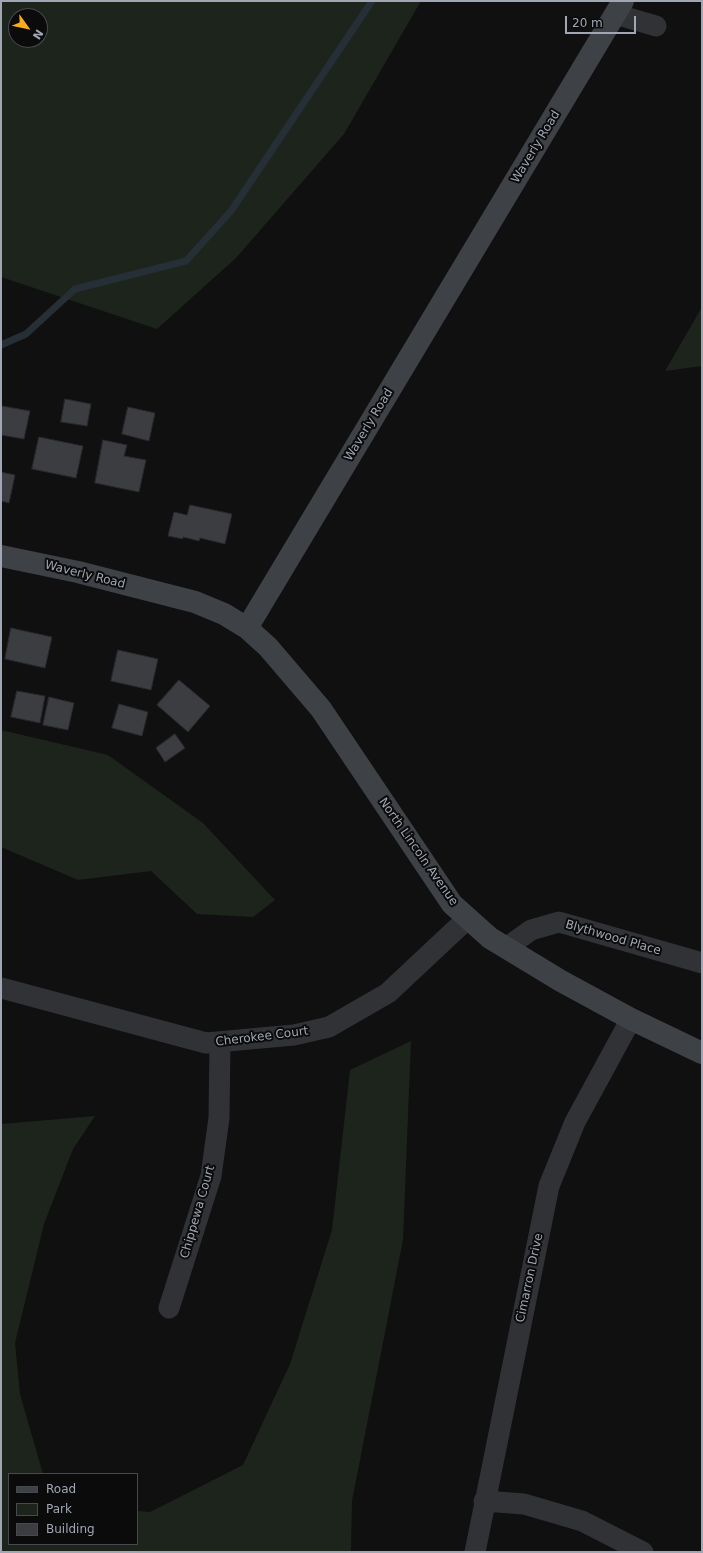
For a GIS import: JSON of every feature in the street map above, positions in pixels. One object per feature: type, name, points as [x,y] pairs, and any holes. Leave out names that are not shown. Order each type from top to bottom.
[{"type":"street","points":[[619,8],[656,26]]},
{"type":"street","name":"Waverly Road","points":[[1,556],[78,572],[195,602],[224,614],[247,628],[619,8]]},
{"type":"street","name":"North Lincoln Avenue","points":[[247,628],[268,647],[321,709],[452,904],[490,938],[561,981],[632,1019],[702,1053]]},
{"type":"street","name":"Cherokee Court","points":[[1,988],[206,1044],[294,1035],[329,1027],[388,993],[468,918]]},
{"type":"street","name":"Blythwood Place","points":[[506,948],[531,930],[558,922],[702,963]]},
{"type":"street","name":"Cimarron Drive","points":[[475,1552],[484,1501],[549,1186],[575,1122],[632,1019]]},
{"type":"street","name":"Chippewa Court","points":[[169,1308],[211,1176],[219,1118],[220,1042]]},
{"type":"street","points":[[484,1501],[524,1504],[582,1521],[643,1552]]},
{"type":"green space","points":[[1,1],[421,1],[344,134],[236,258],[157,329],[1,277]]},
{"type":"green space","points":[[702,307],[702,366],[665,371]]},
{"type":"green space","points":[[1,730],[108,755],[203,823],[275,900],[253,917],[197,914],[151,871],[78,880],[1,847]]},
{"type":"green space","points":[[411,1041],[403,1240],[352,1501],[351,1552],[1,1552],[1,1124],[95,1116],[73,1149],[44,1224],[15,1343],[20,1394],[43,1473],[8,1473],[8,1545],[138,1545],[138,1511],[150,1512],[243,1465],[290,1364],[332,1230],[350,1070]]},
{"type":"building","points":[[65,399],[91,404],[87,426],[61,422]]},
{"type":"building","points":[[2,406],[30,411],[24,439],[1,435]]},
{"type":"building","points":[[128,407],[155,413],[149,441],[122,434]]},
{"type":"building","points":[[39,437],[83,446],[76,478],[32,469]]},
{"type":"building","points":[[103,440],[127,445],[124,456],[146,460],[139,492],[95,483]]},
{"type":"building","points":[[1,472],[15,475],[9,503],[1,501]]},
{"type":"building","points":[[190,505],[232,514],[225,544],[200,538],[199,541],[183,537],[183,539],[168,536],[174,512],[187,515]]},
{"type":"building","points":[[11,628],[52,637],[45,668],[5,659]]},
{"type":"building","points":[[118,650],[158,659],[151,690],[111,681]]},
{"type":"building","points":[[179,680],[210,706],[188,732],[157,705]]},
{"type":"building","points":[[17,691],[45,696],[40,723],[11,717]]},
{"type":"building","points":[[49,697],[74,703],[68,730],[43,725]]},
{"type":"building","points":[[119,704],[148,712],[142,736],[112,728]]},
{"type":"building","points":[[175,734],[185,748],[165,762],[156,748]]},
{"type":"waterway","points":[[1,345],[26,334],[75,289],[186,261],[231,211],[372,1]]}]
